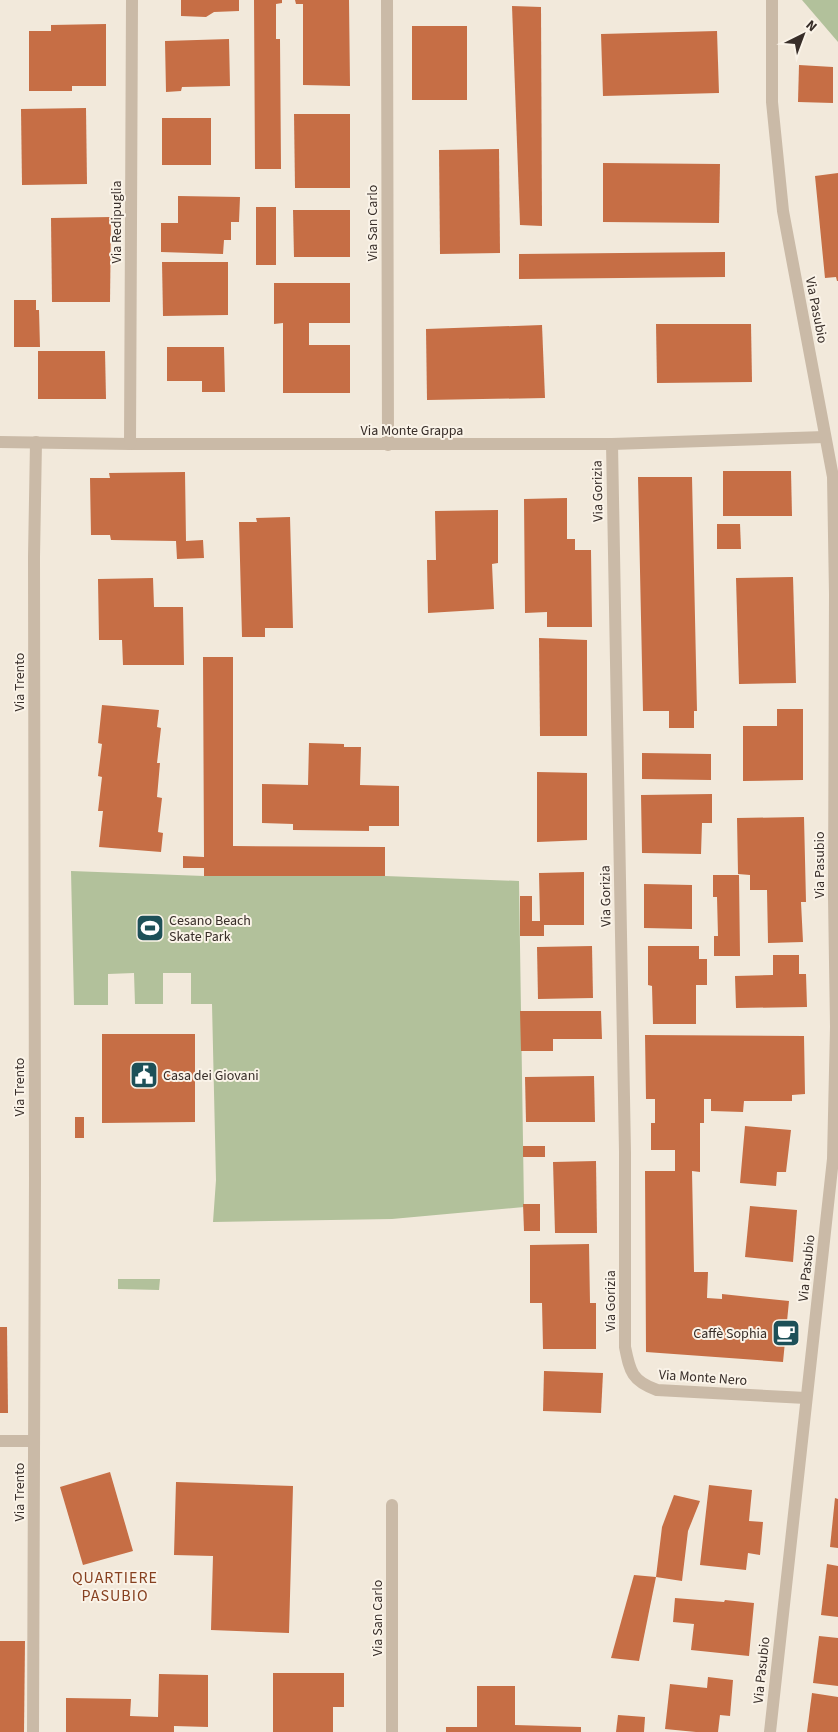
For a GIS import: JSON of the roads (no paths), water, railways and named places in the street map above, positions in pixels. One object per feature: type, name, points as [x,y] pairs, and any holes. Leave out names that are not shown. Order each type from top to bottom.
[{"type":"street","name":"Via Redipuglia","points":[[130,444],[132,0]]},
{"type":"street","name":"Via San Carlo","points":[[387,0],[388,445]]},
{"type":"street","name":"Via Pasubio","points":[[770,1732],[833,1159],[836,1027],[833,477],[783,211],[772,102],[772,0]]},
{"type":"street","name":"Via Monte Grappa","points":[[0,442],[388,445],[612,444],[825,437]]},
{"type":"street","name":"Via Trento","points":[[33,1732],[35,1177],[34,557],[36,442]]},
{"type":"street","name":"Via Gorizia","points":[[612,444],[625,1152],[626,1347]]},
{"type":"street","name":"Via Monte Nero","points":[[626,1347],[629,1367],[633,1376],[644,1386],[657,1390],[806,1398]]},
{"type":"street","points":[[0,1441],[34,1441]]},
{"type":"street","name":"Via San Carlo","points":[[392,1504],[392,1732]]},
{"type":"place","name":"Cesano Beach Skate Park","points":[[150,928]]},
{"type":"place","name":"Casa dei Giovani","points":[[144,1075]]},
{"type":"place","name":"Caffè Sophia","points":[[786,1333]]},
{"type":"district","name":"QUARTIERE PASUBIO","points":[[115,1586]]}]
